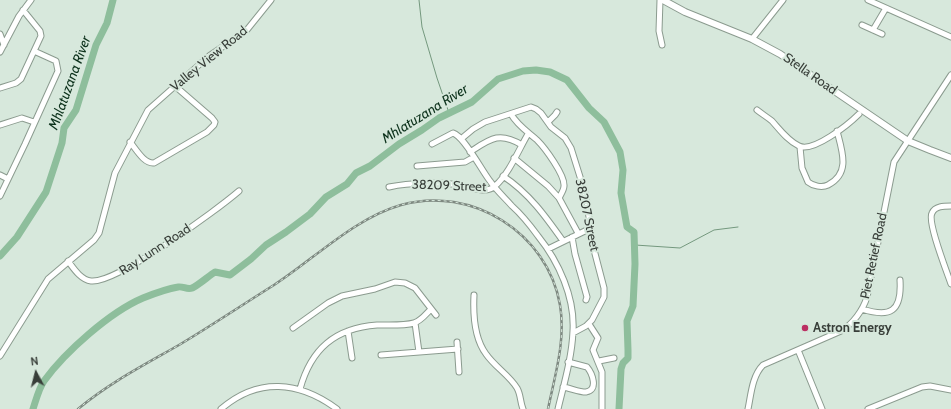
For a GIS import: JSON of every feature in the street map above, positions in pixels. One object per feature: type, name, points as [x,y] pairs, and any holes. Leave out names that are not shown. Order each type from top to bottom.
[{"type":"main road","name":"Stella Road","points":[[662,0],[685,12],[752,39],[780,54],[908,141],[951,158]]},
{"type":"street","points":[[0,52],[23,10],[31,0]]},
{"type":"street","name":"Valley View Road","points":[[0,356],[48,279],[94,240],[99,233],[114,173],[148,110],[209,56],[246,31],[271,0]]},
{"type":"street","points":[[662,0],[659,31],[662,45]]},
{"type":"street","points":[[752,39],[783,0]]},
{"type":"street","points":[[868,0],[951,37]]},
{"type":"street","points":[[873,30],[886,8]]},
{"type":"street","points":[[0,88],[19,81],[41,39],[41,34],[31,18],[23,10]]},
{"type":"street","points":[[862,25],[882,34]]},
{"type":"street","points":[[0,34],[4,45]]},
{"type":"street","points":[[0,196],[55,78],[58,67],[56,61],[53,59],[34,51]]},
{"type":"street","name":"Piet Retief Road","points":[[748,409],[754,383],[761,367],[769,361],[798,350],[844,329],[854,320],[862,309],[866,298],[892,165],[895,158],[908,141],[951,75]]},
{"type":"street","points":[[130,142],[147,162],[154,163],[207,132],[214,125],[215,122],[212,118],[175,86]]},
{"type":"street","name":"38207 Street","points":[[461,138],[478,126],[528,107],[541,113],[551,126],[565,138],[571,148],[586,196],[593,246],[601,273],[604,295],[602,302],[589,324]]},
{"type":"street","points":[[757,110],[771,120],[785,136],[800,147],[806,148],[817,144],[860,114]]},
{"type":"street","points":[[548,122],[557,112]]},
{"type":"street","points":[[511,114],[514,120],[547,152],[562,177],[564,187],[559,198]]},
{"type":"street","points":[[0,125],[22,118],[34,122]]},
{"type":"street","points":[[800,147],[802,168],[808,182],[820,187],[828,186],[839,177],[842,171],[842,153],[837,131]]},
{"type":"street","points":[[432,144],[453,133],[461,138],[494,187],[518,212],[548,249],[558,267],[572,310],[573,333],[558,409]]},
{"type":"street","name":"38209 Street","points":[[389,187],[408,184],[434,184],[458,185],[477,190],[486,190],[494,187],[503,176],[528,134]]},
{"type":"street","points":[[470,152],[495,138],[510,138],[522,145]]},
{"type":"street","points":[[417,166],[465,162],[474,157]]},
{"type":"street","points":[[514,158],[548,186],[559,198],[578,233]]},
{"type":"street","points":[[0,175],[8,179]]},
{"type":"street","points":[[503,176],[531,200],[563,241]]},
{"type":"street","name":"Ray Lunn Road","points":[[68,262],[87,281],[94,282],[112,276],[131,266],[183,232],[220,207],[239,191]]},
{"type":"street","points":[[951,206],[936,208],[931,214],[931,221],[951,284]]},
{"type":"street","points":[[548,249],[578,233],[591,228]]},
{"type":"street","points":[[572,237],[574,254],[587,297],[586,300]]},
{"type":"street","points":[[862,309],[885,314],[892,311],[899,299],[900,280]]},
{"type":"street","points":[[294,328],[328,303],[342,296],[375,289],[395,282],[405,283],[415,288],[436,315]]},
{"type":"street","points":[[474,295],[475,325],[482,348],[486,355],[507,375],[517,388],[523,409]]},
{"type":"street","points":[[300,389],[306,371],[317,352],[328,342],[348,331],[370,326],[415,323],[431,309]]},
{"type":"street","points":[[415,323],[419,352]]},
{"type":"street","points":[[573,333],[589,324],[598,338],[593,350],[599,361],[602,372],[602,409]]},
{"type":"street","points":[[348,331],[352,358]]},
{"type":"street","points":[[457,342],[459,372]]},
{"type":"street","points":[[381,355],[458,349]]},
{"type":"street","points":[[798,350],[822,409]]},
{"type":"street","points":[[599,361],[614,358]]},
{"type":"street","points":[[563,387],[585,392],[590,390],[593,386],[594,378],[587,367],[568,362]]},
{"type":"street","points":[[868,409],[922,387],[930,386],[951,390]]},
{"type":"street","points":[[221,409],[240,396],[257,389],[276,387],[300,389],[312,393],[337,409]]},
{"type":"waterway","name":"Mhlatuzana River","points":[[0,256],[17,237],[46,192],[62,143],[64,128],[76,110],[96,45],[107,23],[113,0]]},
{"type":"waterway","points":[[419,0],[422,27],[449,113]]},
{"type":"waterway","name":"Mhlatuzana River","points":[[33,409],[42,384],[64,358],[89,334],[130,304],[169,289],[178,287],[188,289],[192,288],[197,286],[215,272],[230,275],[266,245],[310,214],[326,197],[347,184],[356,173],[370,166],[399,144],[439,118],[472,102],[498,79],[523,71],[536,70],[550,72],[567,80],[589,108],[604,122],[620,152],[623,170],[621,193],[627,227],[634,232],[635,264],[633,306],[627,321],[628,358],[623,363],[621,369],[619,409]]},
{"type":"waterway","points":[[635,245],[680,248],[714,230],[738,227]]},
{"type":"railway","points":[[78,409],[114,383],[191,338],[274,285],[335,240],[367,219],[401,205],[427,201],[454,202],[479,209],[502,220],[523,236],[540,256],[553,279],[560,305],[562,331],[559,357],[548,409]]},
{"type":"place","name":"Astron Energy","points":[[805,328]]}]
